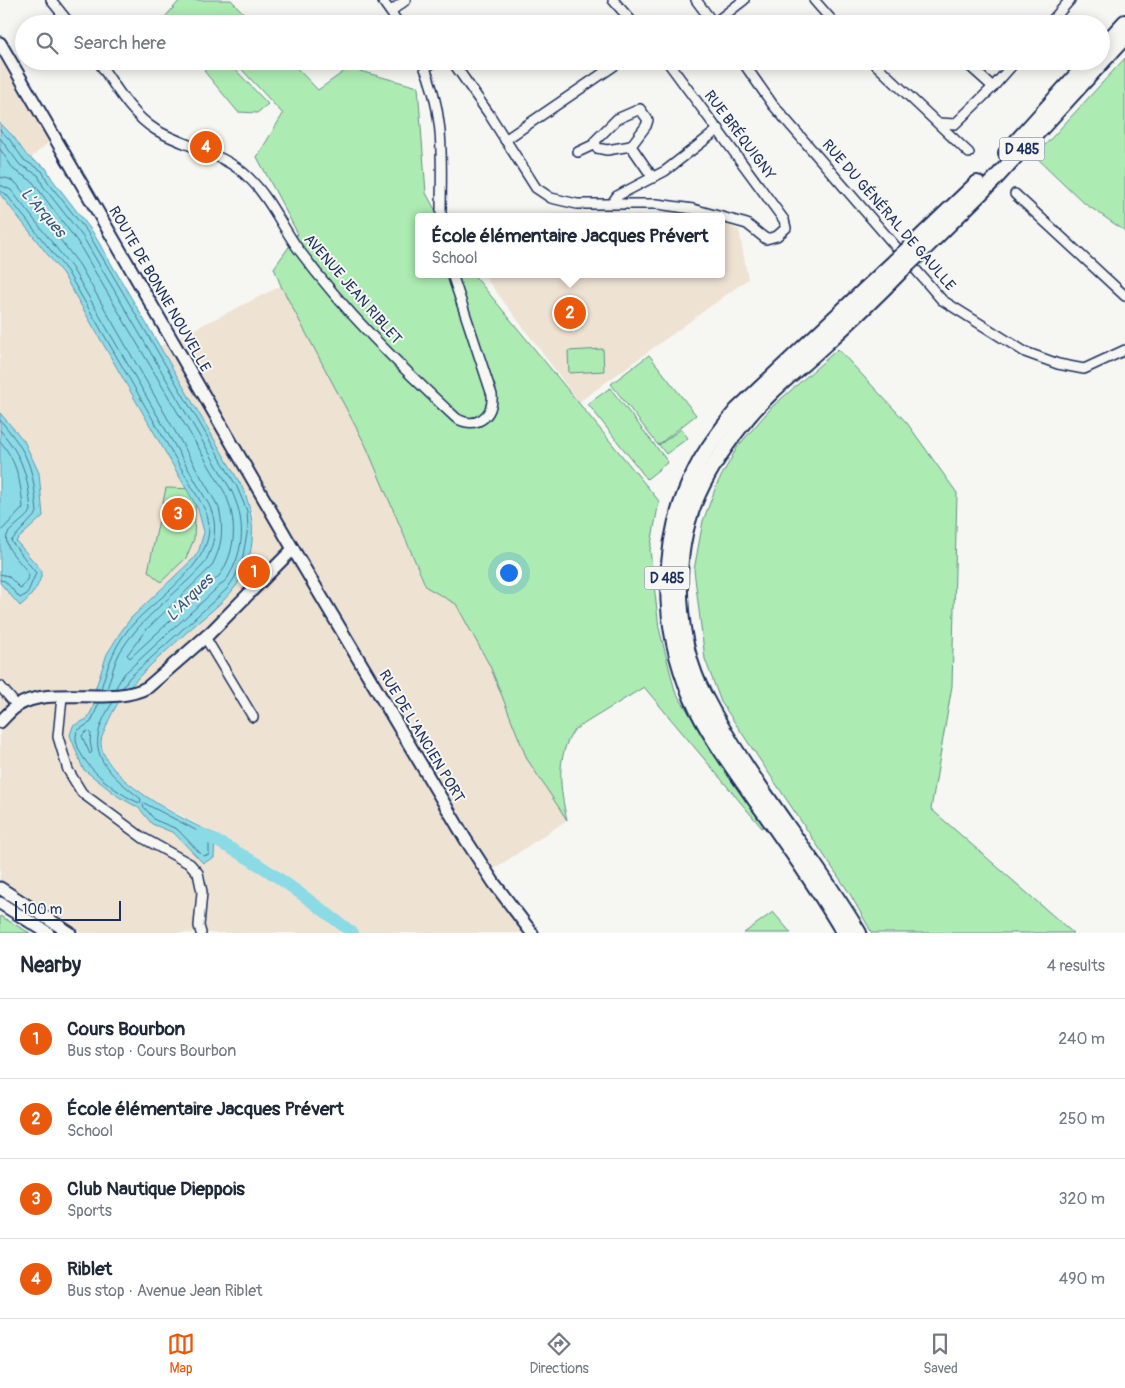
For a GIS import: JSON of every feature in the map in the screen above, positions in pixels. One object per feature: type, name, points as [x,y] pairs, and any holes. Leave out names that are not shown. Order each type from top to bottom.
[{"type":"highway","points":[[1110,38],[1125,22]]},
{"type":"highway","name":"D 485","points":[[1110,53],[1125,37]]},
{"type":"highway","name":"D 485","points":[[912,253],[987,175],[1081,70]]},
{"type":"highway","name":"D 485","points":[[844,933],[775,828],[725,757],[692,699],[675,650],[669,612],[667,571],[672,535],[682,500],[696,468],[715,438],[737,410],[994,180],[1095,70]]},
{"type":"highway","name":"D 485","points":[[859,933],[736,751],[703,693],[686,646],[681,611],[680,571],[685,538],[694,505],[708,474],[726,444],[746,419],[853,320],[899,265]]},
{"type":"main road","name":"ROUTE DE BONNE NOUVELLE","points":[[0,43],[15,69]]},
{"type":"main road","name":"ROUTE DE BONNE NOUVELLE","points":[[16,70],[293,549]]},
{"type":"main road","points":[[0,722],[17,706],[42,698],[140,692],[205,637],[293,549]]},
{"type":"main road","name":"RUE DE L'ANCIEN PORT","points":[[293,549],[466,840],[494,883],[532,933]]},
{"type":"main road","points":[[0,888],[70,933]]},
{"type":"main road","points":[[0,904],[48,933]]},
{"type":"street","points":[[51,0],[63,15]]},
{"type":"street","points":[[382,0],[393,15]]},
{"type":"street","points":[[391,11],[406,0]]},
{"type":"street","points":[[613,0],[626,15]]},
{"type":"street","points":[[696,0],[707,15]]},
{"type":"street","points":[[725,15],[744,0]]},
{"type":"street","points":[[814,0],[827,15]]},
{"type":"street","points":[[1057,15],[1070,0]]},
{"type":"street","name":"AVENUE JEAN RIBLET","points":[[105,70],[138,115],[155,129],[219,156],[246,175],[261,192],[299,250],[379,344],[456,418],[463,423],[474,423],[484,420],[490,412],[493,404],[492,394],[453,278]]},
{"type":"street","points":[[426,70],[436,100],[442,129],[441,213]]},
{"type":"street","points":[[458,70],[536,188],[551,198],[577,204],[612,203],[617,196],[653,178],[691,153],[719,129]]},
{"type":"street","points":[[505,140],[608,70]]},
{"type":"street","name":"RUE BRÉQUIGNY","points":[[674,70],[769,198],[784,220],[786,228],[777,236],[766,239],[747,224],[725,218]]},
{"type":"street","name":"RUE DU GÉNÉRAL DE GAULLE","points":[[748,70],[773,105],[942,300],[1025,352],[1058,364],[1084,369],[1125,350]]},
{"type":"street","points":[[882,70],[969,154]]},
{"type":"street","points":[[974,70],[994,88]]},
{"type":"street","points":[[938,123],[955,124],[994,88],[1009,70]]},
{"type":"street","points":[[578,152],[595,144],[606,127],[617,118],[640,109],[648,120],[646,126],[631,146],[607,150],[597,148],[595,144]]},
{"type":"street","points":[[631,146],[653,178]]},
{"type":"street","points":[[1015,194],[1125,296]]},
{"type":"street","name":"RUE BRÉQUIGNY","points":[[612,203],[657,204],[707,213]]},
{"type":"street","points":[[205,637],[253,717]]},
{"type":"street","points":[[0,686],[17,706]]},
{"type":"street","points":[[62,697],[58,737],[68,770],[82,793],[143,838],[190,864],[198,873],[202,892],[200,912],[201,933]]},
{"type":"shaded area","points":[[0,58],[50,141],[30,159],[10,132],[0,123]]},
{"type":"shaded area","points":[[0,194],[63,274],[198,509],[203,521],[202,542],[194,558],[131,618],[110,648],[95,690],[93,708],[87,720],[73,726],[83,769],[119,797],[139,808],[152,824],[174,833],[203,863],[215,834],[150,799],[119,775],[105,756],[101,741],[111,715],[132,682],[236,586],[247,562],[252,538],[253,515],[246,494],[160,346],[281,286],[366,446],[425,587],[456,604],[490,666],[527,759],[567,820],[494,869],[535,933],[81,933],[0,882],[0,583],[20,606],[42,571],[16,541],[43,516],[39,473],[24,441],[0,413]]},
{"type":"shaded area","points":[[725,224],[739,230],[748,279],[579,402],[486,278],[725,278]]},
{"type":"green space","points":[[180,0],[231,0],[245,15],[167,15]]},
{"type":"green space","points":[[1125,58],[1125,231],[1084,203],[1035,156]]},
{"type":"green space","points":[[236,70],[268,104],[257,113],[238,112],[204,71]]},
{"type":"green space","points":[[242,70],[299,70],[318,90],[346,70],[356,70],[418,87],[426,193],[437,213],[415,213],[415,278],[476,278],[659,501],[650,550],[659,628],[675,691],[711,748],[765,826],[762,828],[644,687],[574,730],[564,752],[561,774],[562,797],[567,820],[527,759],[490,666],[456,604],[426,587],[366,446],[281,286],[274,268],[298,234],[257,157],[283,114]]},
{"type":"green space","points":[[603,349],[604,371],[569,373],[568,351]]},
{"type":"green space","points":[[838,349],[907,423],[957,493],[952,686],[931,809],[1073,933],[872,933],[850,894],[721,702],[705,659],[694,570],[703,521],[717,484],[738,446],[773,406]]},
{"type":"green space","points":[[649,355],[696,415],[658,445],[611,384]]},
{"type":"green space","points":[[610,388],[668,462],[647,479],[588,404]]},
{"type":"green space","points":[[681,429],[688,438],[666,454],[659,445]]},
{"type":"green space","points":[[166,488],[196,489],[194,539],[186,558],[161,582],[148,571]]},
{"type":"green space","points":[[773,912],[791,933],[744,933]]},
{"type":"green space","points":[[0,916],[30,933],[0,933]]},
{"type":"water","points":[[0,123],[13,136],[27,156],[46,168],[52,179],[92,231],[241,485],[250,509],[252,522],[251,549],[248,562],[236,586],[219,605],[151,664],[130,687],[113,713],[101,739],[104,755],[114,769],[129,783],[165,809],[215,834],[214,858],[203,863],[174,833],[152,824],[139,808],[119,797],[83,769],[70,735],[73,726],[87,719],[93,708],[95,690],[107,654],[120,633],[131,618],[194,558],[199,550],[204,532],[198,509],[63,274],[0,194]]},
{"type":"water","points":[[0,413],[24,441],[39,473],[43,516],[16,541],[42,571],[34,591],[20,606],[0,583]]},
{"type":"waterway","name":"L'Arques","points":[[201,834],[261,866],[353,933]]},
{"type":"place","name":"Riblet","points":[[206,147]]},
{"type":"place","name":"École élémentaire Jacques Prévert","points":[[570,313]]},
{"type":"place","name":"Club Nautique Dieppois","points":[[178,514]]},
{"type":"place","name":"Cours Bourbon","points":[[254,572]]}]
